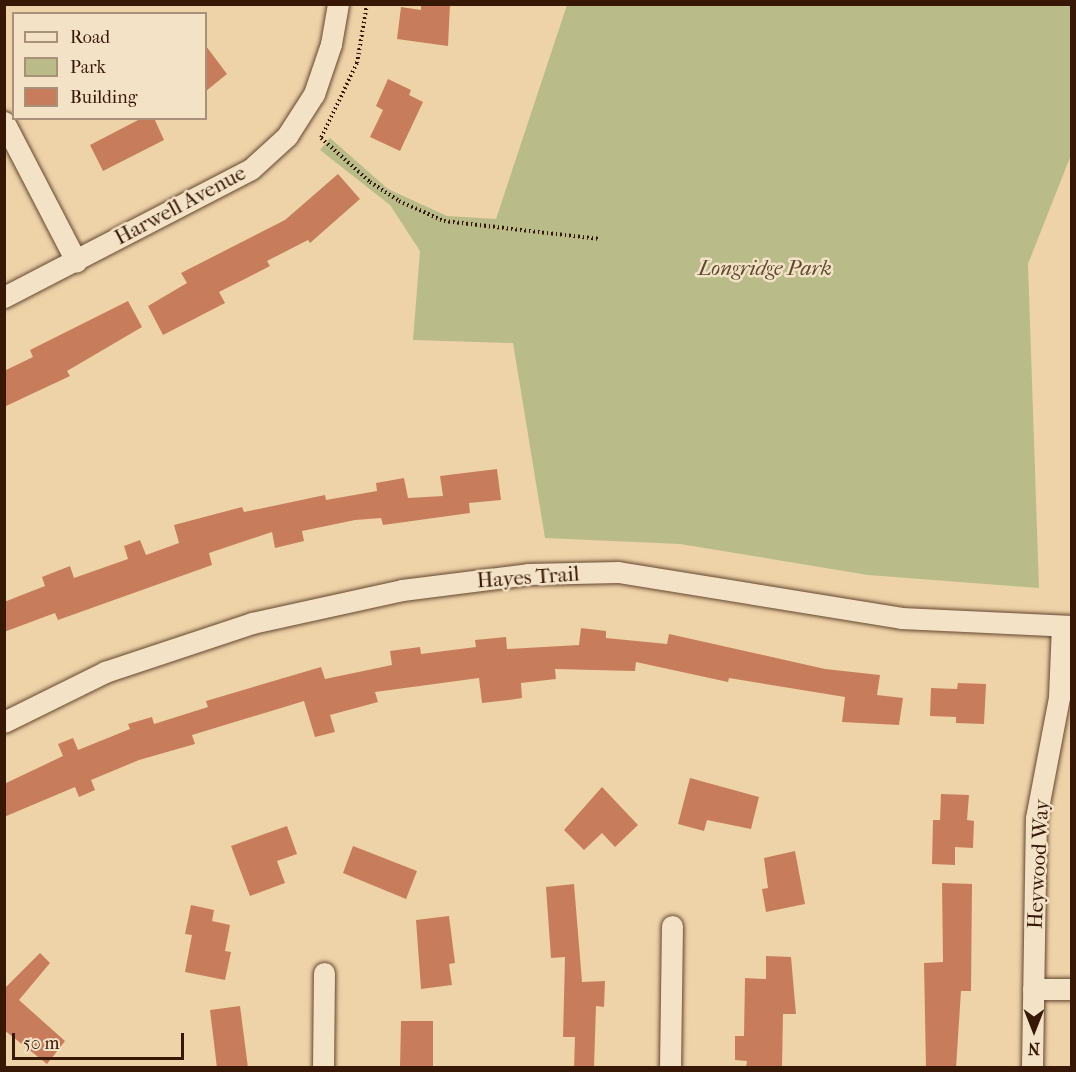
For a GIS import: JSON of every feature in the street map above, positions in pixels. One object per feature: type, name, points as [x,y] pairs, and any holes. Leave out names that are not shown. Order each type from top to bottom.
[{"type":"street","name":"Harwell Avenue","points":[[4,297],[251,168],[287,135],[314,94],[332,44],[338,4]]},
{"type":"street","points":[[4,122],[76,261]]},
{"type":"street","name":"Hayes Trail","points":[[4,722],[105,672],[252,623],[402,590],[528,574],[618,572],[901,618],[1066,626]]},
{"type":"street","name":"Heywood Way","points":[[1032,1068],[1036,818],[1059,697],[1066,626]]},
{"type":"street","points":[[670,1068],[672,926]]},
{"type":"street","points":[[322,1068],[324,974]]},
{"type":"street","points":[[1033,989],[1071,989]]},
{"type":"path","points":[[367,4],[357,63],[321,138],[370,182],[399,201],[444,221],[600,239]]},
{"type":"green space","name":"Longridge Park","points":[[567,5],[1071,5],[1071,155],[1028,264],[1039,588],[868,575],[680,544],[545,538],[513,343],[413,340],[420,251],[390,205],[320,150],[330,138],[388,189],[447,216],[496,219]]},
{"type":"building","points":[[421,4],[450,4],[448,46],[397,39],[401,7],[421,10]]},
{"type":"building","points":[[207,47],[227,74],[207,90]]},
{"type":"building","points":[[388,79],[411,90],[409,95],[423,102],[400,151],[370,137],[383,110],[376,106]]},
{"type":"building","points":[[138,120],[155,120],[164,140],[103,171],[90,145]]},
{"type":"building","points":[[338,174],[360,199],[310,243],[308,240],[267,261],[270,266],[219,292],[225,303],[163,335],[148,306],[187,283],[181,273],[285,220]]},
{"type":"building","points":[[128,301],[142,327],[67,371],[70,376],[4,407],[4,371],[33,357],[30,350]]},
{"type":"building","points":[[497,469],[501,500],[469,503],[470,513],[383,525],[381,518],[355,520],[302,531],[304,541],[275,548],[272,532],[209,553],[212,565],[58,620],[55,613],[4,632],[4,602],[45,586],[42,577],[70,566],[74,578],[128,559],[124,546],[140,540],[146,555],[179,543],[174,525],[242,507],[244,512],[325,495],[326,500],[377,491],[376,483],[404,478],[408,498],[443,496],[440,476]]},
{"type":"building","points":[[581,628],[606,631],[606,638],[667,644],[669,634],[825,669],[880,675],[877,695],[903,698],[899,725],[842,722],[845,697],[729,678],[728,682],[636,662],[635,671],[555,669],[556,679],[521,683],[522,698],[509,700],[482,703],[479,678],[375,692],[378,702],[330,715],[335,732],[315,737],[304,701],[192,735],[195,744],[139,760],[91,780],[95,790],[79,797],[75,787],[4,817],[4,784],[63,756],[58,744],[73,738],[78,750],[130,729],[128,724],[152,717],[154,724],[208,707],[206,701],[321,667],[325,679],[392,665],[390,651],[420,647],[421,654],[476,647],[475,640],[506,637],[507,649],[579,645]]},
{"type":"building","points":[[958,683],[986,684],[984,724],[956,723],[956,717],[930,716],[931,688],[957,689]]},
{"type":"building","points":[[690,778],[759,797],[751,829],[707,820],[704,831],[678,824]]},
{"type":"building","points":[[602,787],[638,825],[615,847],[602,833],[584,850],[564,830]]},
{"type":"building","points":[[941,794],[969,795],[967,820],[974,821],[973,848],[955,847],[955,865],[932,864],[933,820],[940,820]]},
{"type":"building","points":[[287,826],[297,854],[277,861],[285,883],[250,896],[231,846]]},
{"type":"building","points":[[353,846],[417,871],[406,899],[343,873]]},
{"type":"building","points":[[795,851],[805,904],[766,912],[762,889],[768,888],[764,858]]},
{"type":"building","points":[[942,883],[972,884],[971,991],[961,991],[956,1068],[926,1068],[924,963],[943,962]]},
{"type":"building","points":[[574,884],[582,982],[605,981],[604,1007],[596,1006],[594,1068],[574,1068],[575,1037],[563,1037],[565,957],[551,958],[546,887]]},
{"type":"building","points":[[191,905],[214,910],[212,921],[230,925],[225,951],[231,952],[225,980],[185,972],[192,935],[185,934]]},
{"type":"building","points":[[449,916],[455,963],[449,964],[452,985],[421,989],[416,920]]},
{"type":"building","points":[[40,953],[50,963],[19,1000],[65,1041],[47,1064],[4,1030],[4,989]]},
{"type":"building","points":[[766,956],[791,957],[796,1014],[783,1014],[782,1068],[746,1068],[747,1061],[735,1060],[735,1036],[744,1036],[745,978],[766,979]]},
{"type":"building","points":[[240,1006],[248,1068],[217,1068],[210,1010]]},
{"type":"building","points":[[401,1021],[433,1021],[433,1068],[400,1068]]}]
